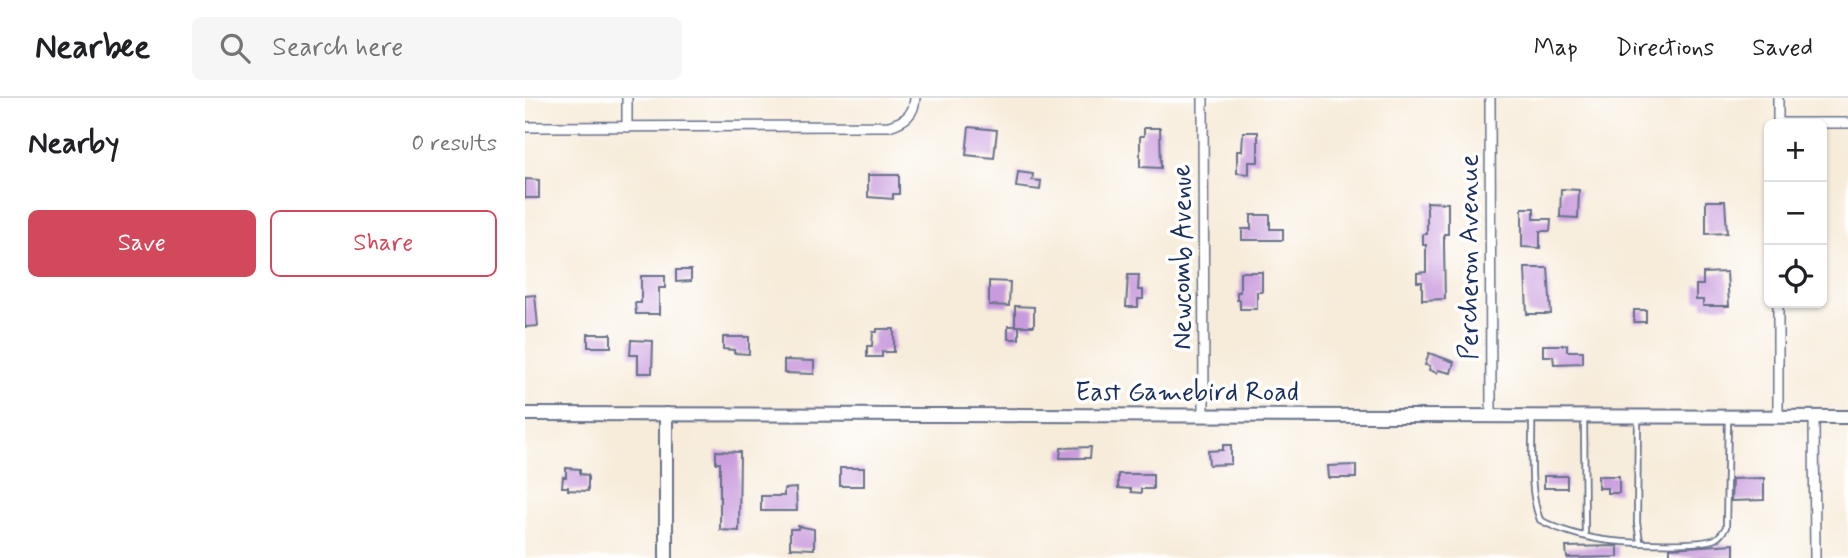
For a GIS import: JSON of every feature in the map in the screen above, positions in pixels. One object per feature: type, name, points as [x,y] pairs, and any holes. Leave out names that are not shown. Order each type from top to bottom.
[{"type":"main road","name":"East Gamebird Road","points":[[525,414],[1848,417]]},
{"type":"main road","points":[[666,414],[666,558]]},
{"type":"street","points":[[627,98],[627,127]]},
{"type":"street","points":[[525,127],[889,126],[907,118],[914,109],[915,98]]},
{"type":"street","name":"Newcomb Avenue","points":[[1203,98],[1204,416]]},
{"type":"street","name":"Percheron Avenue","points":[[1490,98],[1491,416]]},
{"type":"street","points":[[1778,98],[1778,119]]},
{"type":"street","points":[[1827,123],[1848,123]]},
{"type":"street","points":[[1778,308],[1778,417]]},
{"type":"street","points":[[1814,417],[1815,558]]},
{"type":"lane","points":[[1532,416],[1533,489],[1539,520],[1554,527],[1611,541],[1703,542],[1722,534],[1726,527],[1728,417]]},
{"type":"lane","points":[[1584,416],[1585,534]]},
{"type":"lane","points":[[1638,416],[1637,523],[1640,541]]},
{"type":"building","points":[[969,127],[997,130],[994,158],[966,155]]},
{"type":"building","points":[[1144,128],[1160,128],[1161,168],[1140,167],[1140,136],[1144,136]]},
{"type":"building","points":[[1243,132],[1258,132],[1258,162],[1249,162],[1249,174],[1237,173],[1237,151],[1242,151]]},
{"type":"building","points":[[1018,172],[1033,174],[1032,180],[1041,181],[1040,190],[1016,187]]},
{"type":"building","points":[[868,175],[899,175],[899,194],[893,194],[893,199],[868,197]]},
{"type":"building","points":[[525,179],[539,180],[539,198],[525,198]]},
{"type":"building","points":[[1561,189],[1579,190],[1578,218],[1560,217]]},
{"type":"building","points":[[1706,201],[1725,201],[1727,233],[1706,234]]},
{"type":"building","points":[[1427,202],[1448,203],[1448,234],[1444,234],[1445,299],[1422,300],[1422,282],[1417,282],[1417,273],[1426,272],[1426,245],[1423,245],[1423,234],[1427,234]]},
{"type":"building","points":[[1522,208],[1534,208],[1534,219],[1551,219],[1550,231],[1540,231],[1540,248],[1522,247]]},
{"type":"building","points":[[1251,215],[1270,215],[1270,229],[1283,229],[1283,240],[1242,240],[1242,229],[1251,229]]},
{"type":"building","points":[[1525,268],[1548,268],[1551,314],[1527,314]]},
{"type":"building","points":[[676,270],[691,270],[691,281],[676,282]]},
{"type":"building","points":[[1240,272],[1262,272],[1262,292],[1257,292],[1257,309],[1240,309],[1237,292],[1240,292]]},
{"type":"building","points":[[1727,272],[1729,306],[1703,306],[1703,300],[1696,300],[1696,285],[1703,285],[1703,273]]},
{"type":"building","points":[[1128,275],[1139,275],[1138,290],[1143,290],[1143,299],[1138,299],[1138,307],[1126,307]]},
{"type":"building","points":[[641,276],[665,276],[665,288],[659,288],[659,314],[636,314],[635,303],[641,303]]},
{"type":"building","points":[[989,281],[1010,282],[1009,306],[989,305]]},
{"type":"building","points":[[535,295],[538,326],[525,327],[525,296]]},
{"type":"building","points":[[1015,306],[1034,307],[1034,326],[1015,326]]},
{"type":"building","points":[[1634,310],[1646,310],[1646,322],[1634,322]]},
{"type":"building","points":[[1008,326],[1019,326],[1019,339],[1008,339]]},
{"type":"building","points":[[877,329],[894,329],[894,352],[882,352],[882,357],[867,357],[867,346],[872,346],[873,332],[877,332]]},
{"type":"building","points":[[588,334],[611,334],[611,347],[588,347]]},
{"type":"building","points":[[723,337],[749,337],[749,354],[723,349]]},
{"type":"building","points":[[631,340],[653,341],[652,373],[638,373],[638,355],[630,355]]},
{"type":"building","points":[[1543,345],[1567,345],[1567,351],[1583,351],[1583,363],[1554,364],[1553,356],[1543,356]]},
{"type":"building","points":[[1429,353],[1454,362],[1451,373],[1429,370],[1430,366],[1425,365]]},
{"type":"building","points":[[784,360],[814,361],[814,374],[784,373]]},
{"type":"building","points":[[1223,445],[1231,445],[1231,464],[1209,465],[1208,451],[1223,450]]},
{"type":"building","points":[[1091,447],[1090,458],[1060,458],[1061,448]]},
{"type":"building","points":[[716,451],[740,452],[739,531],[720,530],[720,463],[716,463]]},
{"type":"building","points":[[1356,465],[1356,478],[1329,478],[1328,466]]},
{"type":"building","points":[[566,468],[580,469],[580,474],[588,475],[588,491],[562,487]]},
{"type":"building","points":[[840,468],[864,468],[864,486],[840,486]]},
{"type":"building","points":[[1118,474],[1153,474],[1153,489],[1141,489],[1141,493],[1118,488]]},
{"type":"building","points":[[1544,476],[1567,476],[1567,488],[1544,488]]},
{"type":"building","points":[[1598,476],[1619,476],[1619,493],[1607,493],[1607,488],[1598,488]]},
{"type":"building","points":[[1764,478],[1764,500],[1731,501],[1732,479]]},
{"type":"building","points":[[796,488],[797,511],[761,511],[761,496],[784,496],[784,489]]},
{"type":"building","points":[[798,526],[814,529],[814,549],[790,548],[790,529],[798,529]]},
{"type":"building","points":[[1734,544],[1734,556],[1670,557],[1670,548]]},
{"type":"building","points":[[1618,546],[1618,557],[1567,558],[1566,547]]}]
